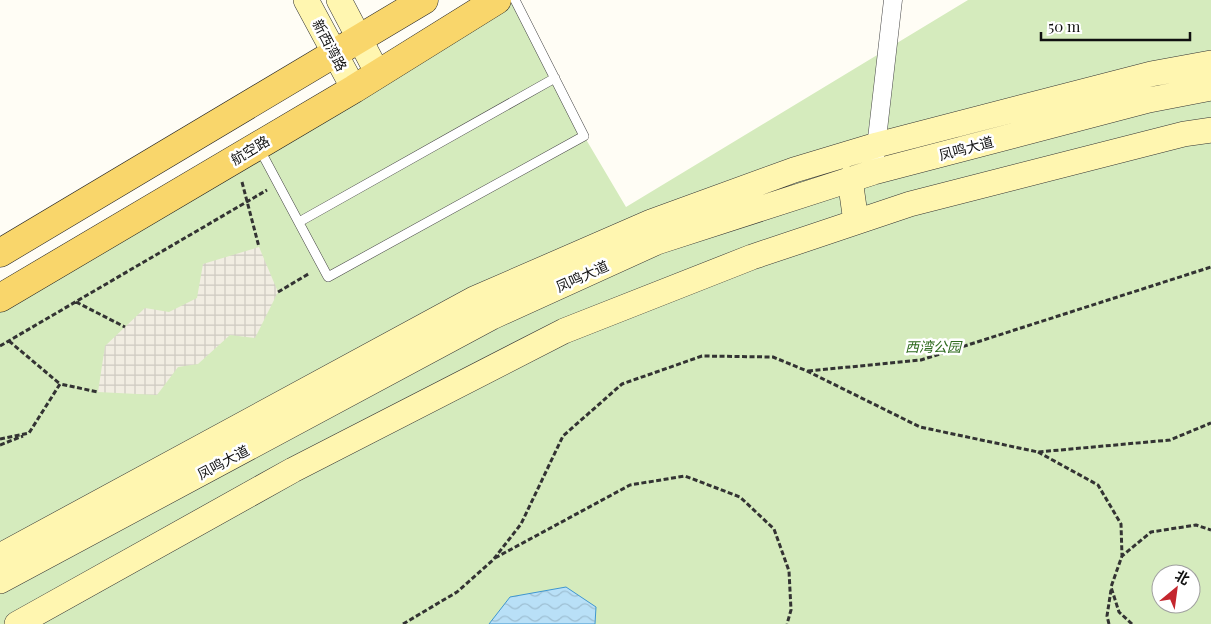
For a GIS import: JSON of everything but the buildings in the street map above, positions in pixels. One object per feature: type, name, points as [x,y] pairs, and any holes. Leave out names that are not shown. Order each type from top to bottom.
[{"type":"main road","name":"新西湾路","points":[[306,0],[354,89]]},
{"type":"main road","points":[[339,0],[378,74]]},
{"type":"main road","points":[[0,252],[424,0]]},
{"type":"main road","name":"航空路","points":[[0,298],[354,89],[497,0]]},
{"type":"main road","name":"凤鸣大道","points":[[0,556],[474,299],[651,222],[794,170],[877,145],[1151,74],[1211,63]]},
{"type":"main road","name":"凤鸣大道","points":[[0,581],[492,318],[657,242],[874,172],[1149,100],[1211,88]]},
{"type":"main road","points":[[17,624],[293,470],[564,331],[752,257],[910,204],[1184,134],[1211,130]]},
{"type":"main road","points":[[850,179],[856,222]]},
{"type":"street","points":[[874,172],[893,0]]},
{"type":"lane","points":[[258,145],[328,277],[584,136],[514,0]]},
{"type":"lane","points":[[299,222],[555,78]]},
{"type":"path","points":[[235,159],[259,247]]},
{"type":"path","points":[[0,346],[278,184]]},
{"type":"path","points":[[278,292],[322,266]]},
{"type":"path","points":[[807,371],[921,360],[1211,267]]},
{"type":"path","points":[[76,302],[125,326]]},
{"type":"path","points":[[9,341],[60,384],[98,392]]},
{"type":"path","points":[[403,624],[457,592],[493,560],[521,524],[562,436],[622,384],[702,356],[774,357],[807,371],[920,427],[1038,452],[1098,485],[1122,524],[1122,556],[1111,587],[1107,616],[1109,624]]},
{"type":"path","points":[[0,445],[29,433],[60,384]]},
{"type":"path","points":[[1038,452],[1170,440],[1211,423]]},
{"type":"path","points":[[0,438],[29,433]]},
{"type":"path","points":[[493,560],[630,485],[684,476],[740,497],[774,530],[790,571],[791,610],[786,624]]},
{"type":"path","points":[[1122,556],[1151,532],[1196,525],[1211,530]]},
{"type":"path","points":[[1111,587],[1118,612],[1132,624]]},
{"type":"green space","name":"西湾公园","points":[[497,0],[515,0],[584,136],[626,207],[968,0],[1211,0],[1211,624],[0,624],[0,295]]},
{"type":"shaded area","points":[[259,247],[278,292],[255,338],[230,335],[198,364],[178,367],[157,395],[98,392],[105,346],[145,308],[169,312],[197,298],[203,264]]},
{"type":"water","points":[[566,587],[596,607],[595,624],[489,624],[510,597]]}]
